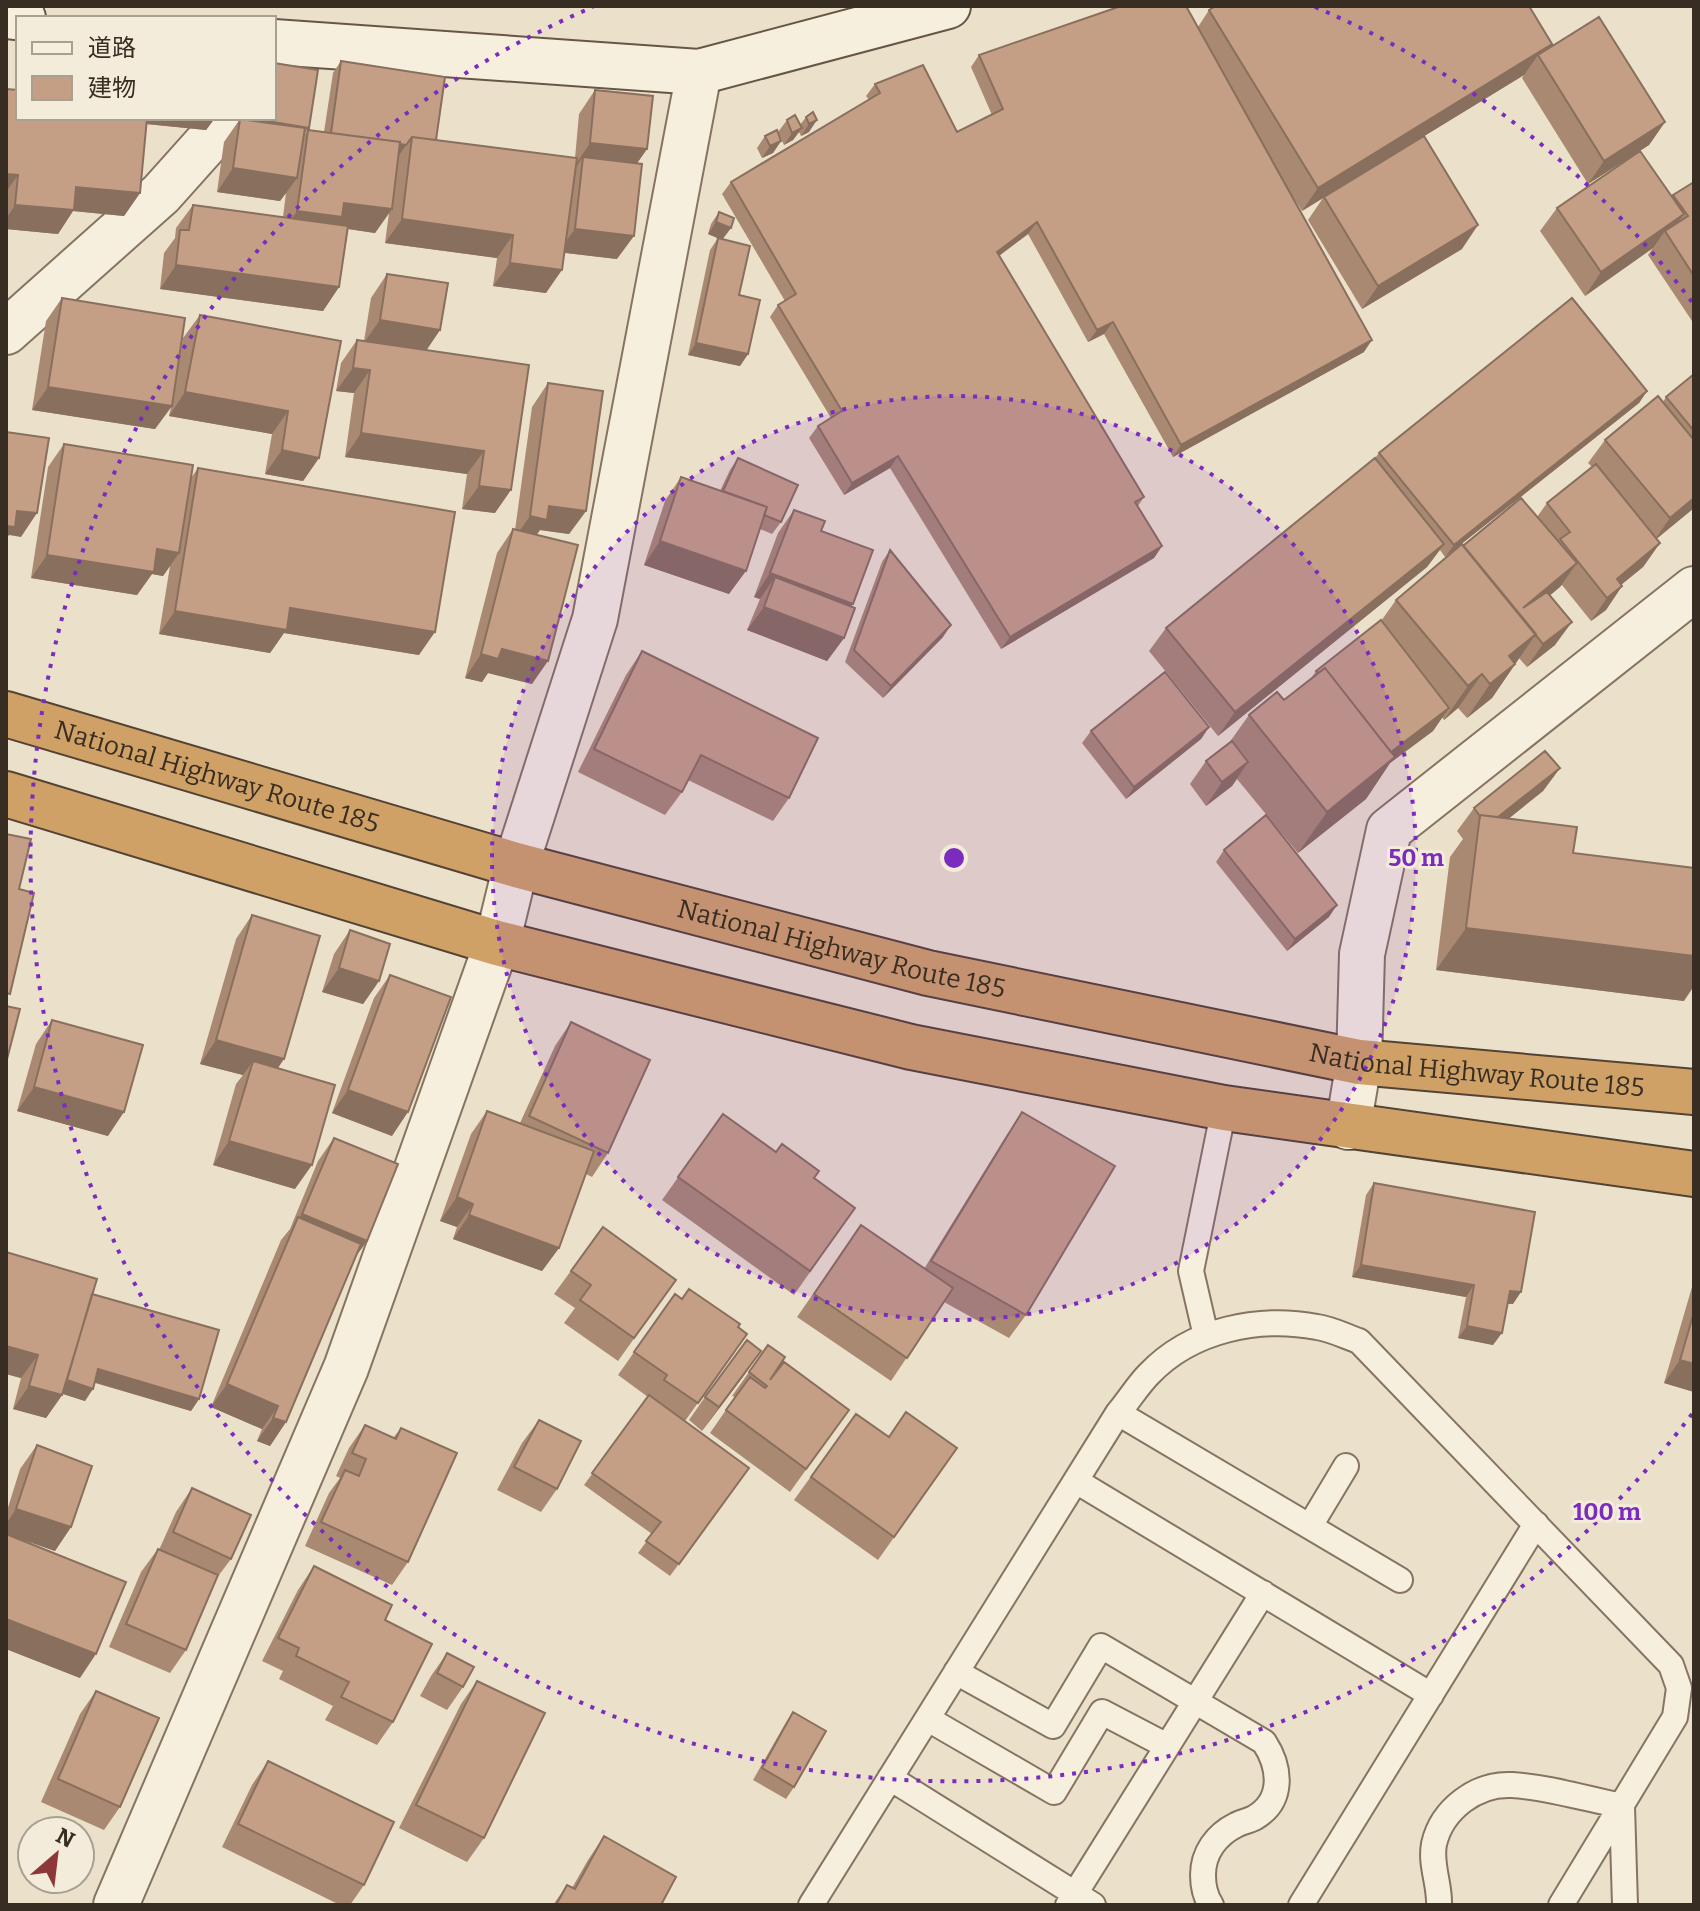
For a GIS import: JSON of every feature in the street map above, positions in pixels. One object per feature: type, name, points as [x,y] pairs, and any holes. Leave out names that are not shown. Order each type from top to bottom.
[{"type":"highway","name":"National Highway Route 185","points":[[6,714],[516,865],[928,973],[1359,1062],[1694,1092]]},
{"type":"highway","points":[[6,794],[497,943],[911,1047],[1224,1108],[1694,1174]]},
{"type":"street","points":[[276,42],[699,72],[948,6]]},
{"type":"street","points":[[116,1905],[346,1368],[497,943],[516,865],[595,619],[699,72]]},
{"type":"street","points":[[6,332],[161,194],[227,120]]},
{"type":"street","points":[[1348,1127],[1359,1062],[1362,954],[1389,830],[1694,589]]},
{"type":"lane","points":[[1206,1336],[1191,1271],[1224,1108]]},
{"type":"lane","points":[[811,1905],[1118,1413],[1150,1373],[1177,1352],[1206,1336],[1237,1326],[1279,1323],[1320,1327],[1359,1341],[1671,1665],[1679,1688],[1675,1717],[1561,1905]]},
{"type":"lane","points":[[1118,1413],[1400,1580]]},
{"type":"lane","points":[[1310,1526],[1346,1466]]},
{"type":"lane","points":[[1076,1481],[1431,1695]]},
{"type":"lane","points":[[1301,1905],[1536,1524]]},
{"type":"lane","points":[[890,1778],[1079,1901],[1167,1746],[1263,1593]]},
{"type":"lane","points":[[956,1672],[1053,1726],[1101,1646],[1264,1742],[1278,1770],[1277,1786],[1269,1805],[1254,1818],[1235,1825],[1220,1836],[1209,1850],[1203,1867],[1203,1884],[1211,1905]]},
{"type":"lane","points":[[928,1719],[1054,1792],[1102,1712],[1167,1746]]},
{"type":"lane","points":[[1439,1905],[1433,1868],[1434,1843],[1444,1819],[1473,1795],[1485,1789],[1511,1785],[1622,1806]]},
{"type":"lane","points":[[1622,1806],[1625,1905]]},
{"type":"building","points":[[1121,6],[1186,6],[1372,340],[1181,445],[1113,322],[1097,330],[1037,222],[997,252],[1144,497],[1135,502],[1162,546],[1010,637],[898,456],[852,483],[818,426],[842,411],[778,305],[796,294],[731,182],[880,93],[875,84],[923,65],[957,132],[1003,109],[979,55]]},
{"type":"building","points":[[1216,6],[1529,6],[1552,44],[1318,188],[1209,10]]},
{"type":"building","points":[[1599,17],[1665,122],[1604,161],[1538,55]]},
{"type":"building","points":[[341,61],[445,77],[436,140],[412,137],[406,145],[331,133]]},
{"type":"building","points":[[276,63],[318,70],[309,128],[261,120],[276,120]]},
{"type":"building","points":[[6,89],[16,90],[16,120],[147,120],[140,193],[76,187],[74,210],[15,205],[18,175],[6,174]]},
{"type":"building","points":[[595,90],[653,96],[647,149],[590,143]]},
{"type":"building","points":[[813,112],[817,120],[809,124],[806,117]]},
{"type":"building","points":[[795,115],[802,128],[792,133],[787,120]]},
{"type":"building","points":[[240,120],[305,128],[297,178],[233,168]]},
{"type":"building","points":[[308,130],[400,142],[392,209],[344,203],[342,217],[297,211]]},
{"type":"building","points":[[777,130],[781,141],[770,146],[765,136]]},
{"type":"building","points":[[1424,136],[1478,225],[1378,286],[1324,197]]},
{"type":"building","points":[[412,137],[577,158],[562,270],[510,263],[513,235],[402,219]]},
{"type":"building","points":[[1640,151],[1684,214],[1601,272],[1557,208]]},
{"type":"building","points":[[583,157],[642,164],[634,236],[575,229]]},
{"type":"building","points":[[1694,182],[1694,276],[1665,231],[1688,216],[1673,195]]},
{"type":"building","points":[[193,205],[348,226],[339,287],[176,265],[180,230],[189,230]]},
{"type":"building","points":[[719,212],[734,218],[731,228],[716,222]]},
{"type":"building","points":[[718,238],[750,246],[739,295],[760,300],[748,354],[696,343]]},
{"type":"building","points":[[387,274],[448,283],[440,330],[380,320]]},
{"type":"building","points":[[62,298],[185,318],[172,406],[48,387]]},
{"type":"building","points":[[1572,298],[1647,391],[1454,545],[1379,453]]},
{"type":"building","points":[[200,315],[341,341],[319,458],[282,450],[288,411],[185,392]]},
{"type":"building","points":[[357,340],[529,365],[511,490],[479,486],[484,451],[361,433],[370,370],[353,368]]},
{"type":"building","points":[[1694,374],[1694,431],[1666,397]]},
{"type":"building","points":[[548,383],[603,391],[586,511],[549,506],[547,520],[530,516]]},
{"type":"building","points":[[1658,396],[1694,440],[1694,498],[1670,518],[1605,440]]},
{"type":"building","points":[[6,432],[49,438],[37,513],[17,511],[15,527],[6,526]]},
{"type":"building","points":[[64,444],[193,465],[179,553],[157,549],[154,572],[47,555]]},
{"type":"building","points":[[738,458],[798,485],[781,522],[764,515],[767,507],[723,491]]},
{"type":"building","points":[[1375,458],[1444,544],[1235,712],[1166,628]]},
{"type":"building","points":[[1596,464],[1660,543],[1617,579],[1622,586],[1607,598],[1560,539],[1570,532],[1547,503]]},
{"type":"building","points":[[198,468],[455,512],[435,632],[290,608],[287,630],[175,611]]},
{"type":"building","points":[[681,477],[767,507],[746,571],[660,541]]},
{"type":"building","points":[[1521,498],[1577,563],[1523,608],[1547,592],[1572,622],[1543,644],[1463,546]]},
{"type":"building","points":[[794,510],[825,521],[821,531],[873,550],[853,604],[770,573]]},
{"type":"building","points":[[513,529],[578,545],[548,661],[502,649],[498,659],[481,654]]},
{"type":"building","points":[[1462,544],[1536,634],[1509,656],[1515,664],[1490,684],[1482,674],[1468,686],[1396,600]]},
{"type":"building","points":[[890,550],[951,625],[891,686],[854,650]]},
{"type":"building","points":[[775,577],[855,608],[844,638],[764,607]]},
{"type":"building","points":[[1381,620],[1449,708],[1391,752],[1325,668],[1318,673],[1316,671]]},
{"type":"building","points":[[642,651],[818,738],[789,798],[701,755],[682,792],[594,749]]},
{"type":"building","points":[[1325,668],[1395,757],[1327,812],[1249,715],[1277,692],[1284,700]]},
{"type":"building","points":[[1165,672],[1209,727],[1134,787],[1091,731]]},
{"type":"building","points":[[1232,741],[1248,762],[1222,782],[1206,761]]},
{"type":"building","points":[[1545,751],[1560,768],[1498,817],[1480,816],[1474,808]]},
{"type":"building","points":[[1266,815],[1337,905],[1295,939],[1224,850]]},
{"type":"building","points":[[1480,815],[1577,827],[1573,853],[1694,868],[1694,956],[1466,928]]},
{"type":"building","points":[[6,834],[31,839],[19,889],[34,893],[10,994],[6,993]]},
{"type":"building","points":[[252,915],[320,936],[284,1059],[216,1040]]},
{"type":"building","points":[[350,930],[390,944],[379,981],[339,968]]},
{"type":"building","points":[[390,975],[451,997],[408,1112],[348,1090]]},
{"type":"building","points":[[6,1006],[20,1009],[6,1063]]},
{"type":"building","points":[[52,1020],[143,1045],[124,1112],[34,1087]]},
{"type":"building","points":[[571,1022],[650,1060],[608,1153],[529,1116]]},
{"type":"building","points":[[253,1061],[335,1085],[312,1165],[229,1141]]},
{"type":"building","points":[[487,1111],[594,1151],[559,1248],[469,1215],[473,1204],[457,1197]]},
{"type":"building","points":[[1022,1112],[1115,1166],[1026,1315],[931,1261]]},
{"type":"building","points":[[723,1114],[776,1152],[782,1144],[819,1171],[814,1178],[855,1208],[810,1271],[678,1177]]},
{"type":"building","points":[[334,1138],[398,1164],[367,1241],[302,1214]]},
{"type":"building","points":[[1374,1183],[1535,1212],[1521,1292],[1510,1291],[1502,1333],[1467,1326],[1474,1285],[1361,1265]]},
{"type":"building","points":[[298,1217],[361,1244],[286,1422],[273,1418],[278,1406],[227,1384]]},
{"type":"building","points":[[861,1225],[953,1288],[907,1358],[814,1294]]},
{"type":"building","points":[[603,1227],[676,1280],[634,1338],[580,1300],[591,1285],[571,1271]]},
{"type":"building","points":[[6,1252],[97,1279],[62,1395],[29,1386],[38,1355],[6,1346]]},
{"type":"building","points":[[689,1289],[740,1324],[738,1327],[747,1334],[698,1403],[664,1380],[667,1375],[634,1352],[675,1294],[682,1299]]},
{"type":"building","points":[[92,1294],[219,1330],[199,1399],[98,1369],[93,1389],[67,1380]]},
{"type":"building","points":[[1694,1312],[1694,1364],[1680,1360]]},
{"type":"building","points":[[747,1340],[761,1351],[719,1407],[705,1397]]},
{"type":"building","points":[[768,1345],[785,1357],[770,1380],[784,1362],[849,1410],[806,1469],[726,1410],[750,1377],[765,1388],[767,1386],[749,1372]]},
{"type":"building","points":[[649,1395],[749,1468],[679,1564],[646,1541],[661,1522],[592,1473]]},
{"type":"building","points":[[906,1412],[957,1448],[894,1537],[811,1477],[856,1414],[889,1437]]},
{"type":"building","points":[[539,1420],[581,1441],[557,1489],[514,1467]]},
{"type":"building","points":[[365,1425],[396,1439],[401,1428],[457,1453],[408,1562],[321,1522],[345,1470],[359,1476],[366,1459],[352,1453]]},
{"type":"building","points":[[37,1445],[92,1466],[71,1527],[16,1509]]},
{"type":"building","points":[[192,1488],[251,1515],[231,1559],[173,1532]]},
{"type":"building","points":[[6,1534],[126,1582],[96,1654],[6,1619]]},
{"type":"building","points":[[158,1549],[218,1575],[186,1650],[126,1624]]},
{"type":"building","points":[[314,1566],[392,1605],[385,1620],[432,1644],[393,1722],[341,1697],[349,1682],[296,1656],[299,1648],[278,1638]]},
{"type":"building","points":[[447,1653],[474,1667],[463,1687],[437,1673]]},
{"type":"building","points":[[477,1681],[545,1713],[484,1838],[416,1805]]},
{"type":"building","points":[[96,1691],[159,1718],[120,1807],[58,1779]]},
{"type":"building","points":[[793,1712],[826,1731],[794,1787],[762,1768]]},
{"type":"building","points":[[268,1761],[394,1822],[364,1885],[238,1824]]},
{"type":"building","points":[[604,1836],[676,1877],[661,1905],[556,1905],[567,1885],[575,1889]]}]
